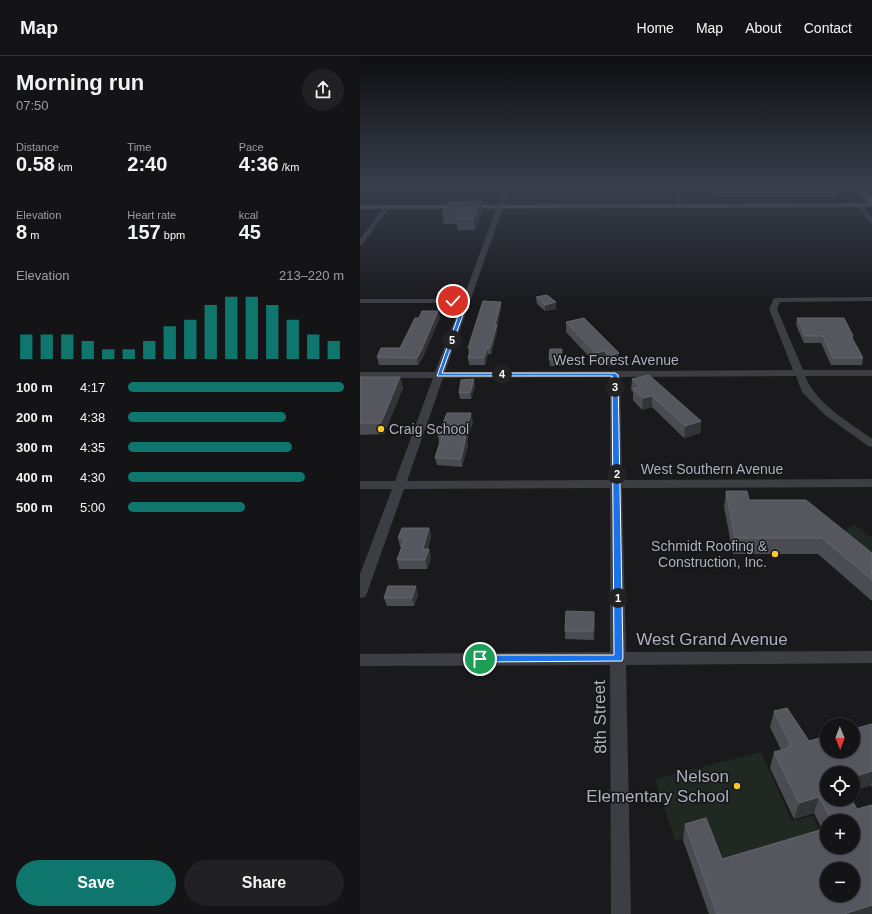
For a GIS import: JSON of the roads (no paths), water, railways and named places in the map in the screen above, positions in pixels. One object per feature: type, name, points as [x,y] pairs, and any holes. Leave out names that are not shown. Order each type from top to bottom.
[{"type":"street","points":[[360,244],[374,225]]},
{"type":"street","points":[[360,593],[493,225]]},
{"type":"street","points":[[872,299],[777,300],[773,309],[806,390],[829,413],[872,444]]},
{"type":"street","points":[[360,301],[466,301]]},
{"type":"street","name":"West Forest Avenue","points":[[360,375],[872,373]]},
{"type":"street","name":"8th Street","points":[[615,375],[621,914]]},
{"type":"street","name":"West Southern Avenue","points":[[360,485],[872,483]]},
{"type":"street","name":"West Grand Avenue","points":[[360,660],[872,657]]},
{"type":"place","name":"Craig School","points":[[381,429]]},
{"type":"place","name":"Schmidt Roofing & Construction, Inc.","points":[[775,554]]},
{"type":"place","name":"Nelson Elementary School","points":[[737,786]]}]
